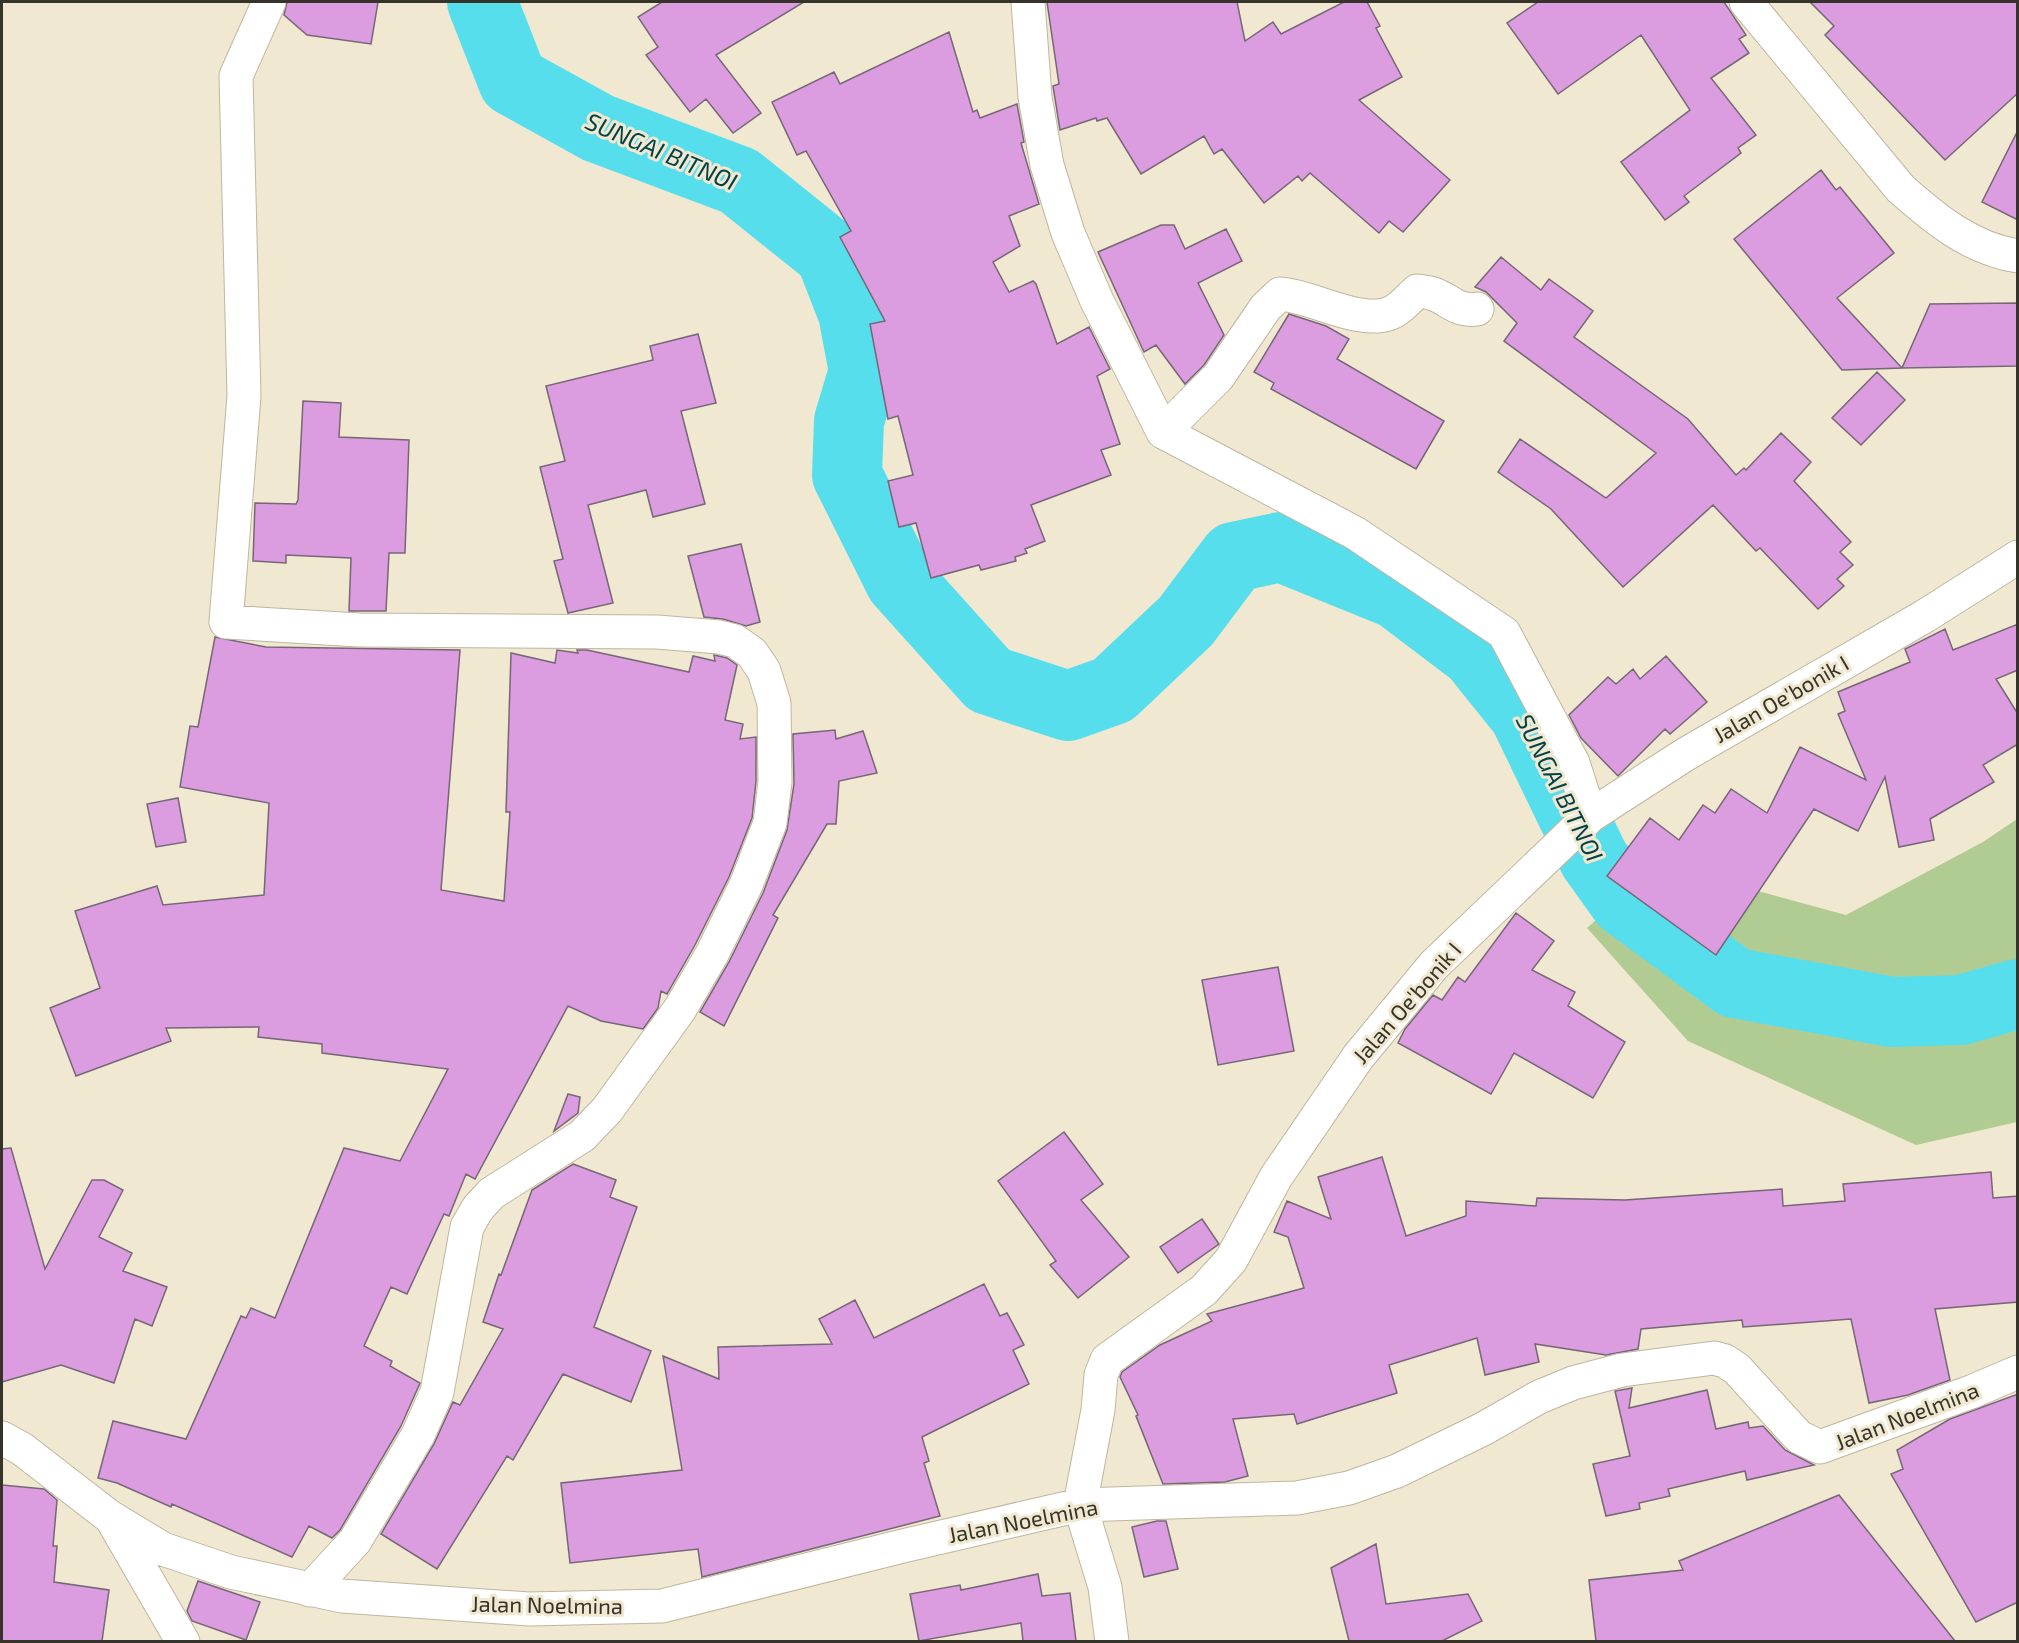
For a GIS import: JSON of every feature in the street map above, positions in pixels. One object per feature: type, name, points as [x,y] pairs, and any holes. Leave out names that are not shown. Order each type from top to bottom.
[{"type":"street","points":[[269,2],[236,76],[244,396],[226,621],[360,630],[657,632],[719,637],[735,641],[752,653],[764,671],[774,703],[775,782],[770,824],[746,885],[712,954],[680,1009],[608,1110],[582,1136],[492,1193],[478,1208],[467,1227],[437,1392],[418,1435],[355,1540],[310,1590]]},
{"type":"street","points":[[1028,2],[1035,97],[1047,165],[1068,233],[1097,301],[1163,432],[1355,532],[1504,633],[1573,763],[1590,816]]},
{"type":"street","points":[[1746,2],[1901,189],[1928,213],[1955,232],[1982,246],[2018,256]]},
{"type":"street","points":[[1163,432],[1218,377],[1266,307],[1280,294],[1297,295],[1350,313],[1386,315],[1399,308],[1417,291],[1437,295],[1446,303],[1466,311],[1476,309]]},
{"type":"street","name":"Jalan Oe'bonik I","points":[[1112,1641],[1105,1587],[1080,1505],[1098,1410],[1101,1375],[1107,1360],[1204,1290],[1218,1276],[1231,1260],[1276,1177],[1358,1057],[1434,965],[1590,816],[1686,754],[1925,616],[2018,557]]},
{"type":"street","name":"Jalan Noelmina","points":[[2,1438],[22,1449],[110,1517],[163,1549],[231,1572],[342,1596],[529,1609],[662,1606],[1080,1505],[1297,1498],[1348,1488],[1397,1471],[1483,1429],[1539,1397],[1573,1383],[1622,1370],[1714,1359],[1725,1361],[1737,1369],[1799,1437],[1820,1447],[1949,1401],[2018,1372]]},
{"type":"street","points":[[110,1517],[183,1641]]},
{"type":"green space","points":[[2017,819],[2017,1122],[1916,1145],[1688,1041],[1587,928],[1659,864],[1846,915],[1983,842]]},
{"type":"building","points":[[287,2],[378,2],[371,44],[307,35],[284,15]]},
{"type":"building","points":[[662,2],[804,2],[716,55],[761,113],[733,133],[706,99],[690,112],[646,55],[658,47],[638,17]]},
{"type":"building","points":[[1047,2],[1237,2],[1245,41],[1273,22],[1281,34],[1344,2],[1367,2],[1380,26],[1376,28],[1402,77],[1359,100],[1450,180],[1403,232],[1389,221],[1379,233],[1310,173],[1302,181],[1298,176],[1264,203],[1222,149],[1214,154],[1204,136],[1141,174],[1107,118],[1097,121],[1096,118],[1060,130],[1053,86],[1059,84]]},
{"type":"building","points":[[1538,2],[1724,2],[1746,35],[1739,39],[1749,53],[1711,78],[1756,135],[1738,148],[1741,153],[1684,196],[1689,202],[1665,220],[1621,162],[1690,110],[1641,35],[1558,94],[1507,23]]},
{"type":"building","points":[[1810,2],[2018,2],[2018,93],[1945,160],[1825,35],[1834,26]]},
{"type":"building","points":[[949,32],[973,112],[977,110],[980,118],[1017,104],[1024,142],[1021,143],[1039,204],[1009,216],[1020,246],[993,262],[1009,292],[1033,281],[1036,284],[1057,344],[1089,327],[1110,369],[1097,376],[1120,444],[1101,450],[1111,475],[1031,505],[1045,541],[1025,549],[1027,553],[1015,557],[1016,561],[981,570],[979,565],[931,578],[916,523],[899,527],[888,481],[913,475],[898,416],[888,419],[870,324],[885,321],[840,237],[851,231],[806,151],[797,155],[772,102],[834,72],[840,84]]},
{"type":"building","points":[[2018,130],[2018,220],[1982,202]]},
{"type":"building","points":[[1821,170],[1836,190],[1840,187],[1894,253],[1837,298],[1902,368],[1842,370],[1734,239]]},
{"type":"building","points":[[1161,225],[1174,225],[1185,249],[1226,229],[1242,261],[1198,283],[1224,335],[1204,365],[1185,384],[1156,345],[1144,352],[1098,252]]},
{"type":"building","points":[[1501,257],[1541,290],[1549,279],[1593,311],[1574,337],[1688,419],[1736,475],[1744,468],[1746,470],[1781,433],[1811,462],[1794,481],[1851,542],[1840,552],[1853,565],[1837,579],[1844,586],[1818,609],[1760,548],[1756,551],[1713,505],[1623,587],[1551,509],[1498,472],[1520,439],[1606,498],[1656,453],[1504,341],[1517,323],[1486,292],[1475,287]]},
{"type":"building","points":[[2018,303],[2018,366],[1902,368],[1930,304]]},
{"type":"building","points":[[1289,314],[1326,326],[1349,339],[1337,359],[1444,421],[1416,469],[1271,389],[1274,383],[1254,372]]},
{"type":"building","points":[[698,334],[716,403],[681,411],[705,504],[653,517],[646,490],[588,505],[613,603],[568,613],[554,561],[563,559],[540,467],[565,461],[546,386],[653,360],[650,346]]},
{"type":"building","points":[[1877,372],[1905,400],[1861,445],[1832,418]]},
{"type":"building","points":[[303,401],[341,403],[339,437],[409,440],[405,553],[389,553],[386,611],[349,611],[351,558],[286,555],[286,563],[253,561],[255,503],[296,504],[298,500]]},
{"type":"building","points":[[741,544],[760,622],[746,626],[723,619],[704,617],[688,556]]},
{"type":"building","points":[[2018,624],[2018,670],[1996,679],[2018,714],[2018,744],[1983,765],[1994,782],[1930,819],[1934,840],[1899,847],[1885,777],[1858,831],[1814,809],[1716,955],[1607,876],[1650,818],[1679,840],[1703,805],[1715,813],[1731,789],[1767,813],[1800,747],[1866,780],[1838,714],[1845,711],[1838,692],[1910,662],[1905,649],[1945,629],[1953,650]]},
{"type":"building","points":[[215,637],[266,647],[460,650],[441,890],[504,901],[510,812],[506,812],[511,653],[555,663],[557,650],[578,653],[577,650],[587,650],[689,672],[693,656],[715,661],[714,655],[727,658],[737,665],[725,720],[743,724],[740,739],[756,737],[756,781],[752,818],[729,877],[695,945],[667,994],[661,991],[658,1008],[643,1029],[601,1021],[568,1006],[475,1179],[466,1174],[449,1216],[444,1214],[407,1294],[391,1287],[364,1346],[392,1361],[390,1366],[420,1383],[401,1426],[340,1530],[332,1538],[309,1526],[292,1557],[172,1504],[171,1507],[117,1483],[98,1478],[113,1421],[186,1439],[241,1316],[246,1318],[251,1308],[275,1318],[344,1148],[400,1161],[448,1069],[322,1053],[322,1044],[258,1037],[259,1027],[166,1028],[171,1041],[76,1076],[50,1008],[100,988],[75,911],[157,886],[163,905],[264,895],[269,803],[180,787],[190,726],[198,727]]},
{"type":"building","points":[[1666,656],[1707,702],[1670,734],[1665,729],[1618,776],[1581,738],[1569,715],[1608,677],[1616,684],[1633,669],[1640,679]]},
{"type":"building","points":[[835,730],[836,739],[863,731],[877,773],[839,781],[836,824],[827,824],[773,915],[778,918],[724,1026],[700,1012],[729,962],[763,893],[787,830],[794,784],[793,734]]},
{"type":"building","points":[[178,798],[186,842],[156,847],[147,804]]},
{"type":"building","points":[[1516,913],[1554,941],[1532,970],[1575,992],[1568,1006],[1625,1042],[1593,1098],[1514,1053],[1491,1094],[1398,1043],[1405,1029],[1433,995],[1442,1000],[1458,977],[1465,982]]},
{"type":"building","points":[[1278,967],[1294,1051],[1218,1065],[1202,980]]},
{"type":"building","points":[[568,1094],[580,1097],[578,1113],[554,1131]]},
{"type":"building","points":[[1064,1132],[1103,1184],[1081,1200],[1129,1257],[1078,1298],[1050,1265],[1056,1261],[998,1181]]},
{"type":"building","points":[[11,1148],[45,1269],[92,1180],[104,1180],[123,1190],[99,1237],[132,1253],[123,1271],[167,1287],[152,1326],[135,1319],[114,1383],[61,1365],[2,1382],[2,1149]]},
{"type":"building","points":[[1382,1157],[1406,1236],[1466,1216],[1466,1201],[1536,1206],[1537,1198],[1625,1200],[1782,1189],[1783,1206],[1845,1201],[1843,1184],[1991,1172],[1993,1198],[2018,1196],[2018,1302],[1935,1309],[1950,1380],[1908,1395],[1869,1403],[1851,1319],[1743,1327],[1742,1320],[1641,1329],[1638,1349],[1606,1355],[1535,1344],[1539,1362],[1485,1375],[1477,1338],[1389,1365],[1397,1393],[1297,1424],[1294,1414],[1233,1419],[1248,1476],[1225,1482],[1163,1484],[1136,1416],[1138,1415],[1120,1377],[1122,1372],[1160,1345],[1212,1321],[1207,1314],[1304,1288],[1288,1237],[1274,1232],[1287,1201],[1331,1219],[1318,1177]]},
{"type":"building","points":[[573,1164],[616,1180],[610,1197],[637,1207],[594,1327],[651,1351],[631,1402],[563,1374],[513,1460],[507,1456],[437,1569],[381,1534],[434,1444],[453,1402],[460,1405],[503,1329],[483,1322],[532,1190]]},
{"type":"building","points":[[1202,1219],[1219,1244],[1178,1273],[1160,1247]]},
{"type":"building","points":[[984,1284],[1000,1316],[1007,1313],[1024,1345],[1013,1350],[1029,1384],[922,1437],[929,1461],[924,1463],[940,1516],[702,1577],[698,1549],[570,1563],[561,1483],[682,1470],[663,1356],[719,1379],[718,1347],[832,1344],[819,1319],[855,1300],[874,1338]]},
{"type":"building","points":[[1632,1388],[1629,1408],[1707,1390],[1716,1429],[1748,1422],[1749,1428],[1763,1426],[1785,1450],[1814,1465],[1747,1480],[1745,1471],[1668,1489],[1670,1496],[1639,1503],[1640,1509],[1606,1516],[1593,1464],[1630,1456],[1615,1391]]},
{"type":"building","points":[[2018,1394],[2018,1602],[1976,1622],[1891,1474],[1903,1469],[1897,1450],[1950,1419]]},
{"type":"building","points":[[2,1485],[44,1489],[57,1500],[53,1546],[57,1546],[54,1582],[109,1590],[102,1641],[2,1641]]},
{"type":"building","points":[[1839,1495],[1955,1641],[1596,1641],[1589,1580],[1683,1570],[1679,1561]]},
{"type":"building","points":[[1166,1521],[1178,1569],[1144,1577],[1132,1527]]},
{"type":"building","points":[[1376,1544],[1386,1604],[1468,1594],[1482,1621],[1442,1641],[1349,1641],[1331,1568]]},
{"type":"building","points":[[1038,1574],[1042,1596],[1070,1593],[1076,1641],[1023,1641],[1021,1623],[919,1641],[910,1594],[960,1585],[961,1590]]},
{"type":"building","points":[[198,1581],[260,1602],[246,1640],[192,1621],[187,1611]]},
{"type":"waterway","name":"SUNGAI BITNOI","points":[[482,2],[513,81],[598,128],[739,181],[830,254],[853,313],[864,371],[849,421],[847,475],[900,581],[989,680],[1068,706],[1113,690],[1186,621],[1234,557],[1281,547],[1397,594],[1475,653],[1524,714],[1594,859],[1624,901],[1735,983],[1892,1012],[1961,1010],[2018,994]]}]
